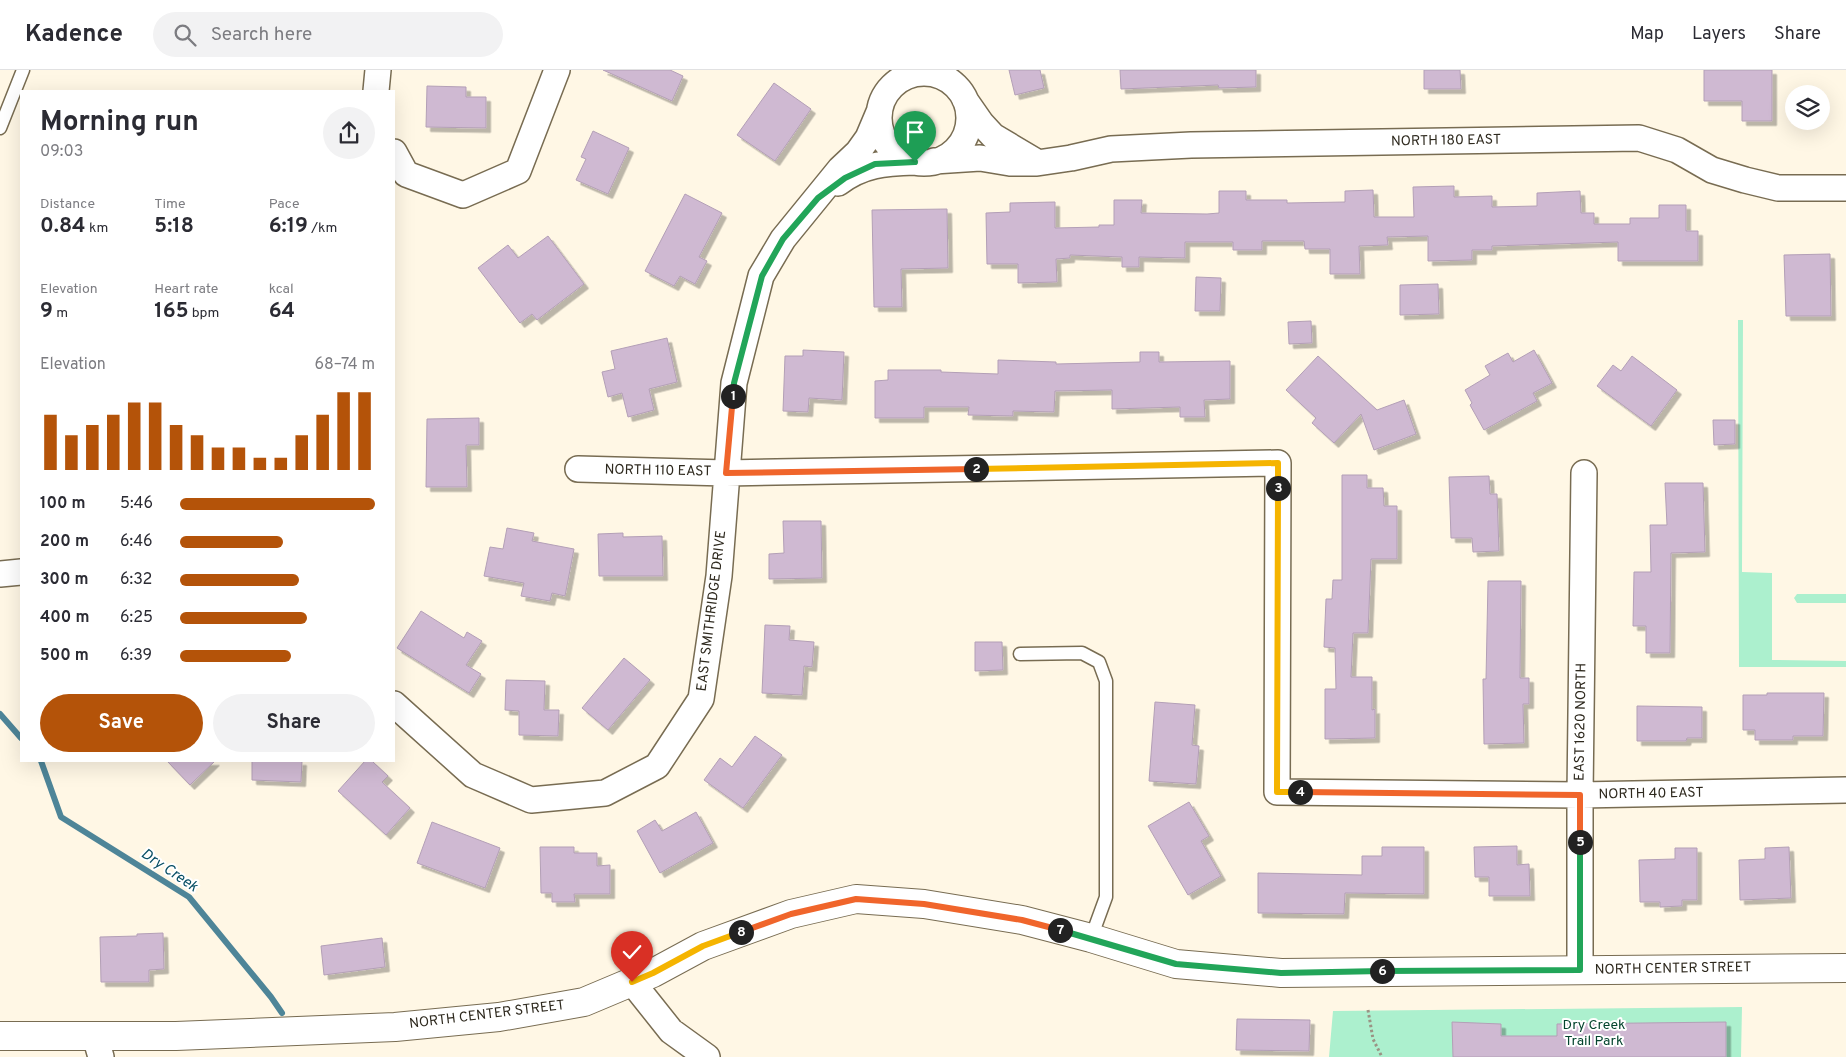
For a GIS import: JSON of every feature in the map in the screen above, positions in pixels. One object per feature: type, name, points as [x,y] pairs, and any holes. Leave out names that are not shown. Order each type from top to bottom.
[{"type":"street","points":[[376,90],[378,70]]},
{"type":"street","points":[[395,154],[406,174],[463,195],[518,171],[557,70]]},
{"type":"street","points":[[946,70],[981,124],[993,136],[1037,163]]},
{"type":"street","points":[[818,198],[840,169],[858,152],[868,138],[886,94],[898,78],[928,73],[946,79],[962,96],[968,119],[963,138],[951,153],[925,162],[897,154],[884,140],[879,121],[879,112]]},
{"type":"street","name":"NORTH 180 EAST","points":[[818,198],[845,178],[875,164],[980,158],[1010,163],[1037,163],[1111,149],[1190,144],[1639,138],[1677,150],[1712,170],[1778,188],[1846,188]]},
{"type":"street","name":"EAST SMITHRIDGE DRIVE","points":[[395,705],[473,775],[531,800],[605,793],[657,766],[701,699],[719,576],[734,383],[762,276],[783,239],[818,198]]},
{"type":"street","name":"NORTH 110 EAST","points":[[578,469],[726,473],[1278,463],[1277,792]]},
{"type":"street","name":"EAST 1620 NORTH","points":[[1580,970],[1584,473]]},
{"type":"street","points":[[0,574],[20,572]]},
{"type":"street","name":"NORTH 40 EAST","points":[[1277,792],[1580,795],[1846,790]]},
{"type":"street","name":"NORTH CENTER STREET","points":[[0,1036],[98,1047],[176,1036],[395,1027],[490,1018],[584,1002],[653,973],[703,946],[791,914],[856,899],[924,904],[1022,920],[1091,938],[1176,964],[1281,973],[1846,968]]},
{"type":"street","points":[[632,982],[671,1031],[707,1057]]},
{"type":"lane","points":[[0,128],[23,70]]},
{"type":"lane","points":[[1020,654],[1082,653],[1099,662],[1106,681],[1106,897],[1091,938]]},
{"type":"path","points":[[1368,1010],[1373,1039],[1382,1057]]},
{"type":"green space","points":[[1738,320],[1743,320],[1742,572],[1772,573],[1772,660],[1846,661],[1846,667],[1739,667]]},
{"type":"green space","points":[[1797,594],[1846,594],[1846,603],[1797,603],[1794,598]]},
{"type":"green space","name":"Dry Creek Trail Park","points":[[1742,1007],[1741,1057],[1329,1057],[1333,1011]]},
{"type":"building","points":[[603,70],[670,70],[683,76],[672,101]]},
{"type":"building","points":[[1009,70],[1040,70],[1044,88],[1015,95]]},
{"type":"building","points":[[1120,70],[1256,70],[1256,87],[1219,88],[1218,85],[1121,89]]},
{"type":"building","points":[[1424,70],[1460,70],[1461,89],[1424,89]]},
{"type":"building","points":[[1704,70],[1772,70],[1772,121],[1742,121],[1742,101],[1704,101]]},
{"type":"building","points":[[774,83],[811,109],[775,161],[737,135]]},
{"type":"building","points":[[427,86],[466,87],[466,97],[486,97],[486,128],[426,127]]},
{"type":"building","points":[[593,131],[629,148],[608,194],[576,180],[586,159],[581,157]]},
{"type":"building","points":[[1454,186],[1454,197],[1492,196],[1492,207],[1537,206],[1537,193],[1580,191],[1581,213],[1594,213],[1594,224],[1630,224],[1630,218],[1659,218],[1659,205],[1686,205],[1686,231],[1698,231],[1698,261],[1618,261],[1618,242],[1492,246],[1492,250],[1472,250],[1472,260],[1428,261],[1428,236],[1387,237],[1388,245],[1359,246],[1360,274],[1330,274],[1330,249],[1305,249],[1304,241],[1262,241],[1262,250],[1233,250],[1233,242],[1185,242],[1185,258],[1139,257],[1139,267],[1122,267],[1122,257],[1070,255],[1070,258],[1056,259],[1057,282],[1018,283],[1018,264],[987,264],[986,213],[1010,212],[1010,203],[1055,202],[1055,228],[1099,227],[1099,225],[1114,225],[1114,200],[1142,200],[1141,213],[1207,214],[1219,213],[1219,191],[1246,191],[1246,200],[1287,200],[1287,203],[1345,202],[1345,191],[1373,190],[1374,217],[1414,217],[1413,187]]},
{"type":"building","points":[[685,194],[722,213],[699,257],[707,261],[695,284],[680,276],[674,286],[645,271]]},
{"type":"building","points":[[947,209],[948,268],[901,269],[902,307],[874,307],[872,210]]},
{"type":"building","points":[[548,236],[584,284],[537,320],[532,314],[520,323],[478,268],[508,245],[518,258]]},
{"type":"building","points":[[1830,254],[1831,316],[1786,316],[1784,255]]},
{"type":"building","points":[[1196,277],[1221,278],[1220,311],[1195,311]]},
{"type":"building","points":[[1438,284],[1439,314],[1400,315],[1400,285]]},
{"type":"building","points":[[1311,321],[1312,343],[1289,344],[1288,322]]},
{"type":"building","points":[[667,338],[677,382],[649,389],[654,410],[628,417],[622,393],[608,397],[602,372],[615,369],[611,351]]},
{"type":"building","points":[[803,350],[844,352],[842,400],[809,398],[808,412],[783,411],[785,356],[803,356]]},
{"type":"building","points":[[1534,350],[1552,383],[1533,393],[1537,401],[1484,430],[1470,405],[1472,403],[1465,390],[1490,375],[1485,366],[1508,353],[1513,362]]},
{"type":"building","points":[[1140,352],[1159,352],[1159,362],[1230,361],[1230,399],[1204,400],[1205,417],[1180,417],[1180,407],[1112,409],[1112,390],[1055,391],[1054,412],[1013,411],[1013,416],[968,415],[969,407],[924,407],[924,418],[875,418],[875,381],[888,380],[888,370],[941,370],[941,372],[998,374],[998,360],[1056,362],[1056,364],[1140,362]]},
{"type":"building","points":[[1318,356],[1377,410],[1404,400],[1416,434],[1374,450],[1361,414],[1334,443],[1312,423],[1316,418],[1286,390]]},
{"type":"building","points":[[1632,356],[1677,390],[1651,426],[1597,386],[1613,365],[1621,371]]},
{"type":"building","points":[[479,418],[479,445],[466,445],[467,487],[426,487],[427,419]]},
{"type":"building","points":[[1713,420],[1735,420],[1735,444],[1714,445]]},
{"type":"building","points":[[1342,475],[1367,475],[1367,488],[1383,488],[1384,506],[1397,506],[1397,559],[1371,559],[1368,633],[1353,633],[1351,677],[1372,677],[1372,710],[1375,709],[1375,738],[1325,739],[1325,689],[1336,689],[1335,648],[1324,647],[1326,599],[1332,599],[1333,580],[1342,580]]},
{"type":"building","points":[[1489,476],[1490,494],[1497,494],[1499,551],[1473,552],[1472,538],[1451,538],[1449,477]]},
{"type":"building","points":[[1665,483],[1703,483],[1705,552],[1671,553],[1670,653],[1646,653],[1646,626],[1633,626],[1634,572],[1651,572],[1650,525],[1667,525]]},
{"type":"building","points":[[783,521],[821,521],[822,578],[769,579],[769,554],[784,553]]},
{"type":"building","points":[[507,528],[534,533],[532,541],[574,549],[565,596],[552,593],[550,601],[521,596],[524,583],[484,576],[490,547],[503,549]]},
{"type":"building","points":[[623,533],[623,537],[662,536],[663,576],[599,576],[598,534]]},
{"type":"building","points":[[1488,581],[1521,581],[1520,678],[1529,678],[1529,704],[1523,704],[1524,743],[1484,744],[1483,679],[1486,679]]},
{"type":"building","points":[[421,611],[464,638],[467,632],[482,641],[466,665],[481,674],[469,693],[397,648]]},
{"type":"building","points":[[765,625],[790,626],[789,640],[814,642],[812,667],[804,666],[802,695],[762,693]]},
{"type":"building","points":[[975,642],[1002,642],[1003,670],[975,671]]},
{"type":"building","points":[[624,658],[650,680],[608,730],[582,708]]},
{"type":"building","points":[[506,680],[545,681],[544,710],[559,710],[558,736],[519,735],[519,711],[505,710]]},
{"type":"building","points":[[1767,693],[1824,693],[1823,736],[1793,736],[1793,740],[1755,740],[1755,730],[1743,730],[1743,695],[1767,695]]},
{"type":"building","points":[[1155,702],[1195,705],[1192,745],[1199,746],[1196,784],[1149,781]]},
{"type":"building","points":[[1637,706],[1702,707],[1702,738],[1687,738],[1686,741],[1637,741]]},
{"type":"building","points":[[755,736],[782,755],[743,808],[704,780],[720,758],[732,767]]},
{"type":"building","points":[[168,762],[214,762],[190,785]]},
{"type":"building","points":[[252,762],[302,762],[301,782],[252,780]]},
{"type":"building","points":[[364,762],[373,762],[388,776],[382,782],[410,808],[386,835],[338,791]]},
{"type":"building","points":[[1189,802],[1209,836],[1201,841],[1221,876],[1188,895],[1148,826]]},
{"type":"building","points":[[696,812],[713,843],[660,873],[637,831],[655,820],[662,831]]},
{"type":"building","points":[[432,822],[500,848],[485,888],[417,863]]},
{"type":"building","points":[[1517,846],[1517,865],[1529,864],[1530,896],[1489,896],[1489,877],[1475,877],[1474,847]]},
{"type":"building","points":[[540,847],[574,847],[574,853],[597,853],[597,866],[610,865],[610,894],[574,894],[575,902],[552,902],[552,893],[541,893]]},
{"type":"building","points":[[1382,847],[1424,847],[1424,894],[1345,893],[1344,914],[1258,913],[1258,873],[1362,875],[1362,856],[1382,856]]},
{"type":"building","points":[[1789,847],[1791,898],[1740,900],[1739,860],[1765,859],[1765,848]]},
{"type":"building","points":[[1675,848],[1697,848],[1697,900],[1682,900],[1682,906],[1660,907],[1660,902],[1640,902],[1639,860],[1675,859]]},
{"type":"building","points":[[163,933],[164,969],[149,970],[149,982],[101,982],[100,937]]},
{"type":"building","points":[[382,938],[385,967],[324,975],[321,946]]},
{"type":"building","points":[[1237,1019],[1310,1020],[1309,1051],[1236,1050]]},
{"type":"building","points":[[1452,1022],[1501,1024],[1501,1036],[1557,1036],[1557,1024],[1726,1022],[1726,1057],[1453,1057]]},
{"type":"waterway","name":"Dry Creek","points":[[0,714],[20,737]]},
{"type":"waterway","name":"Dry Creek","points":[[41,762],[61,817],[189,897],[282,1013]]},
{"type":"route","points":[[632,982],[703,946],[791,914],[856,899],[924,904],[1022,920],[1091,938],[1176,964],[1281,973],[1412,970],[1580,970],[1580,795],[1277,792],[1278,463],[726,473],[734,383],[762,276],[783,239],[818,198],[845,178],[875,164],[915,162]]}]
